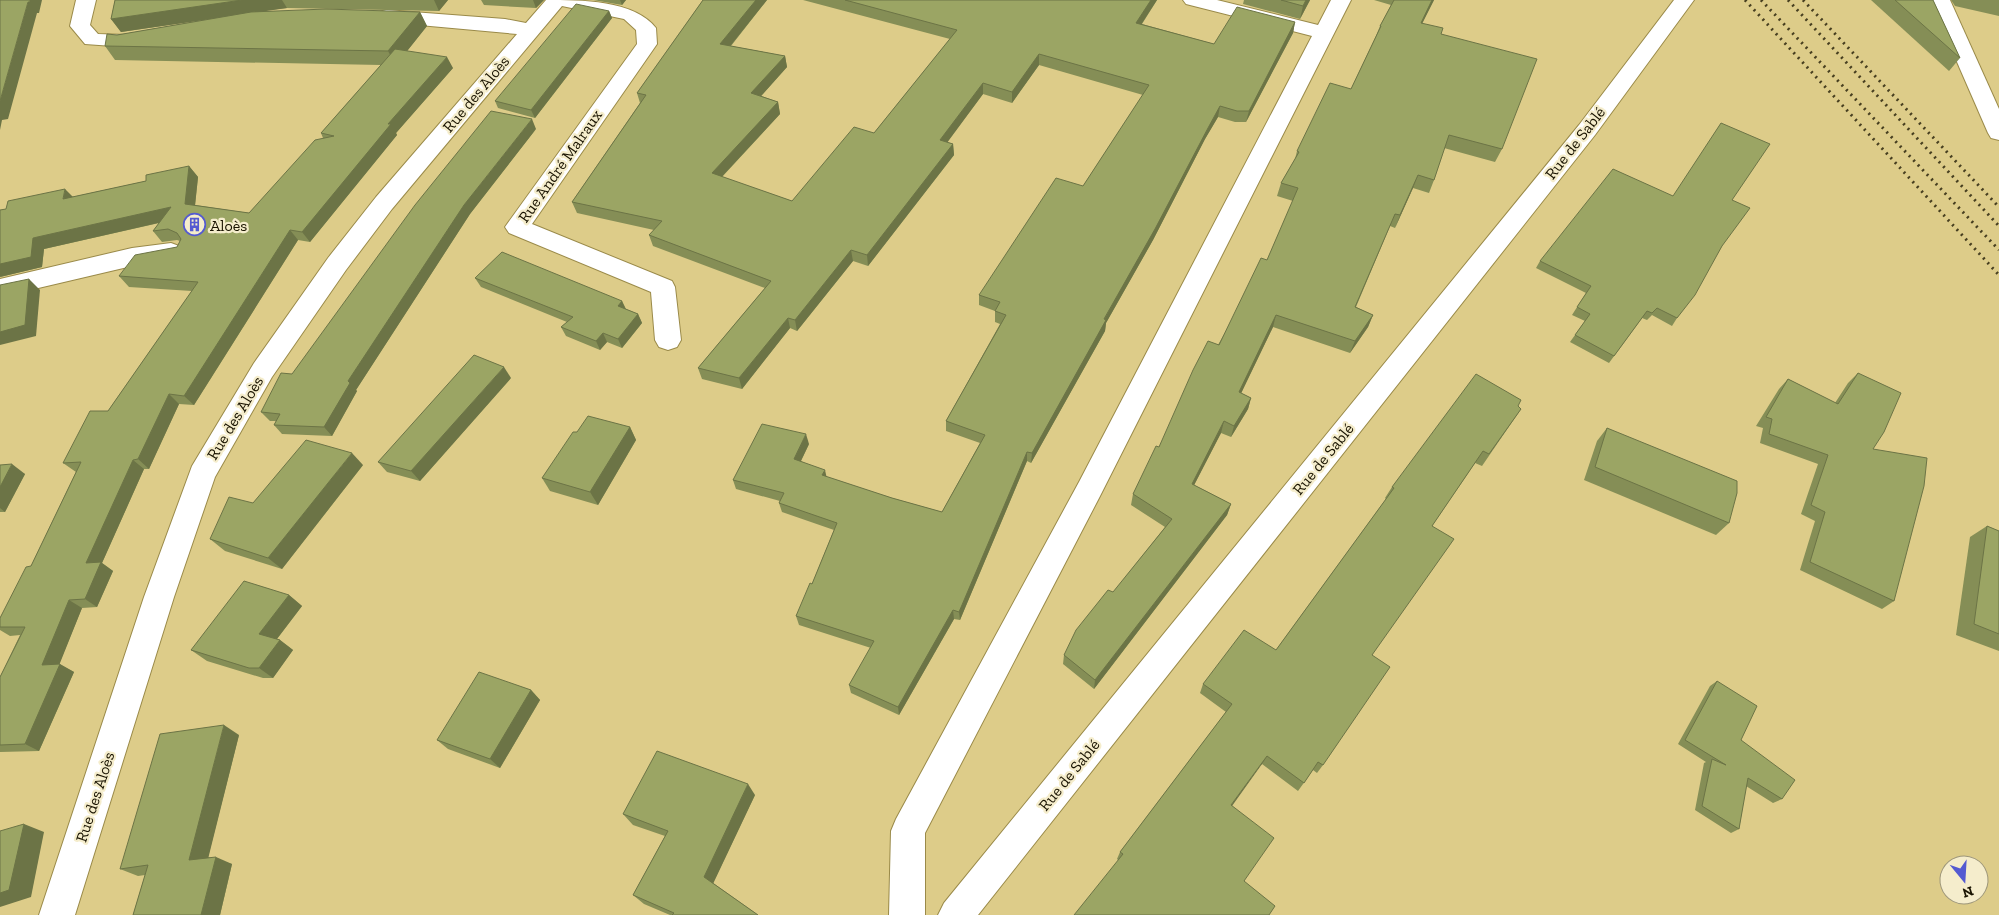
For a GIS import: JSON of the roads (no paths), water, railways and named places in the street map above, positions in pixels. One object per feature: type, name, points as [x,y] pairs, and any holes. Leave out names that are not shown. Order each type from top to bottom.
[{"type":"street","points":[[86,0],[80,26],[92,40],[127,41],[165,34]]},
{"type":"street","name":"Rue des Aloès","points":[[57,915],[159,597],[202,474],[263,370],[338,264],[384,203],[556,0]]},
{"type":"street","name":"Rue André Malraux","points":[[562,0],[631,14],[646,28],[646,44],[517,227],[663,287],[668,340]]},
{"type":"street","points":[[1193,0],[1323,33]]},
{"type":"street","points":[[907,915],[908,831],[1089,490],[1341,0]]},
{"type":"street","name":"Rue de Sablé","points":[[956,915],[1587,130],[1684,0]]},
{"type":"street","points":[[1940,0],[1999,133]]},
{"type":"street","points":[[363,16],[411,17],[505,24],[529,30]]},
{"type":"street","points":[[0,288],[132,256],[178,251]]},
{"type":"railway","points":[[1745,0],[1999,275]]},
{"type":"railway","points":[[1761,0],[1999,250]]},
{"type":"railway","points":[[1788,0],[1999,226]]},
{"type":"railway","points":[[1803,0],[1999,207]]},
{"type":"place","name":"Aloès","points":[[194,225]]}]
